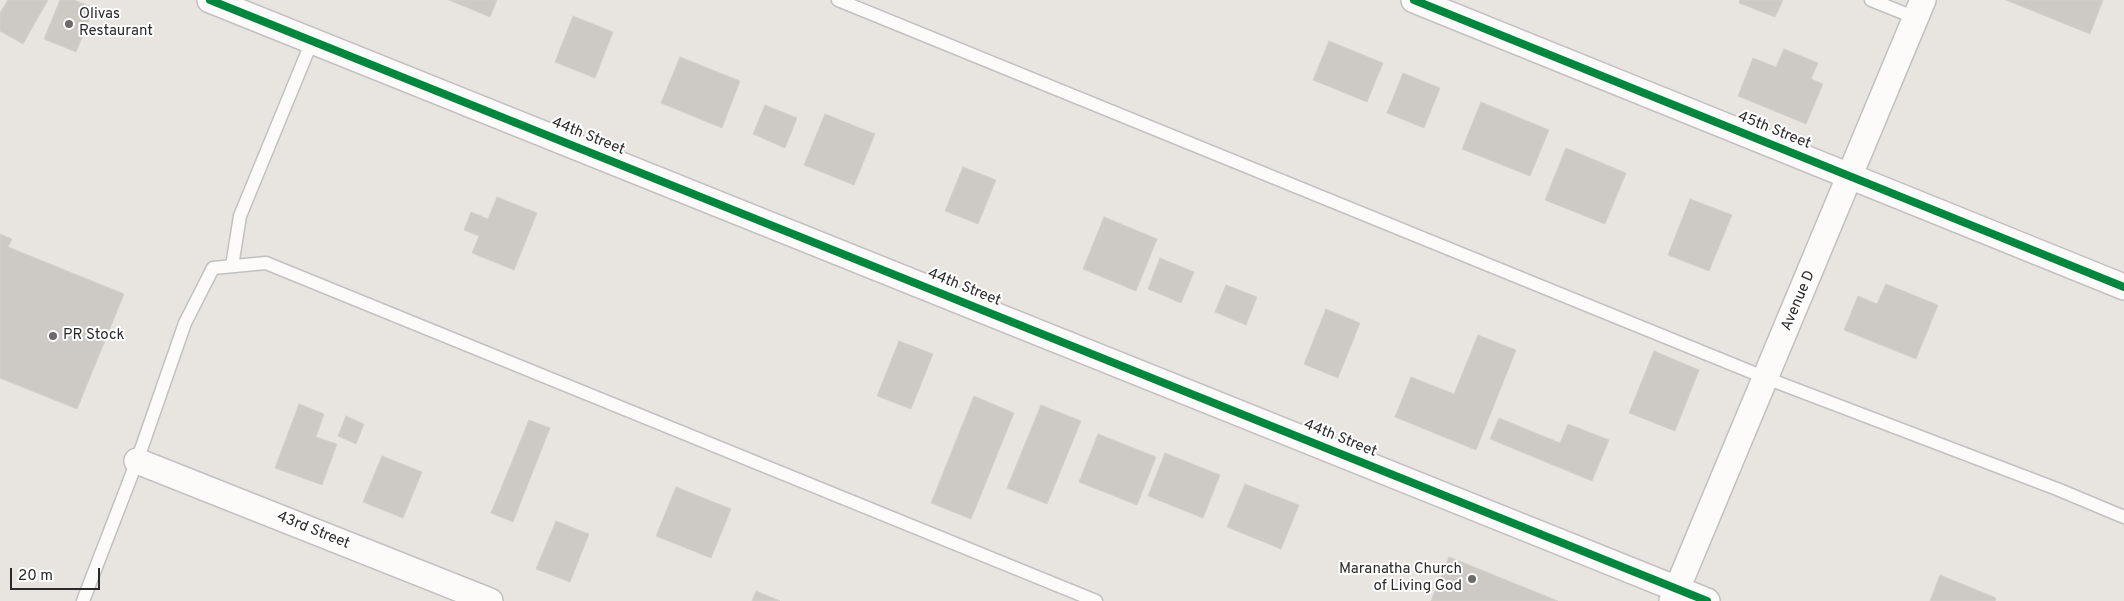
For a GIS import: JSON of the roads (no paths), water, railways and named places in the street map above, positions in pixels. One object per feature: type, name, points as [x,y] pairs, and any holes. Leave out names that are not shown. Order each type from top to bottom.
[{"type":"street","name":"44th Street","points":[[210,0],[1675,595],[1708,601]]},
{"type":"street","name":"45th Street","points":[[1414,0],[2124,288]]},
{"type":"street","name":"Avenue D","points":[[1675,595],[1920,9]]},
{"type":"street","name":"43rd Street","points":[[137,461],[490,601]]},
{"type":"lane","points":[[838,0],[1766,378],[2124,517]]},
{"type":"lane","points":[[1871,0],[1920,9]]},
{"type":"lane","points":[[232,266],[240,216],[312,41]]},
{"type":"lane","points":[[83,601],[137,461],[185,323],[212,268],[266,263],[1096,601]]},
{"type":"place","name":"Olivas Restaurant","points":[[69,24]]},
{"type":"place","name":"PR Stock","points":[[53,336]]},
{"type":"place","name":"Maranatha Church of Living God","points":[[1472,579]]}]
